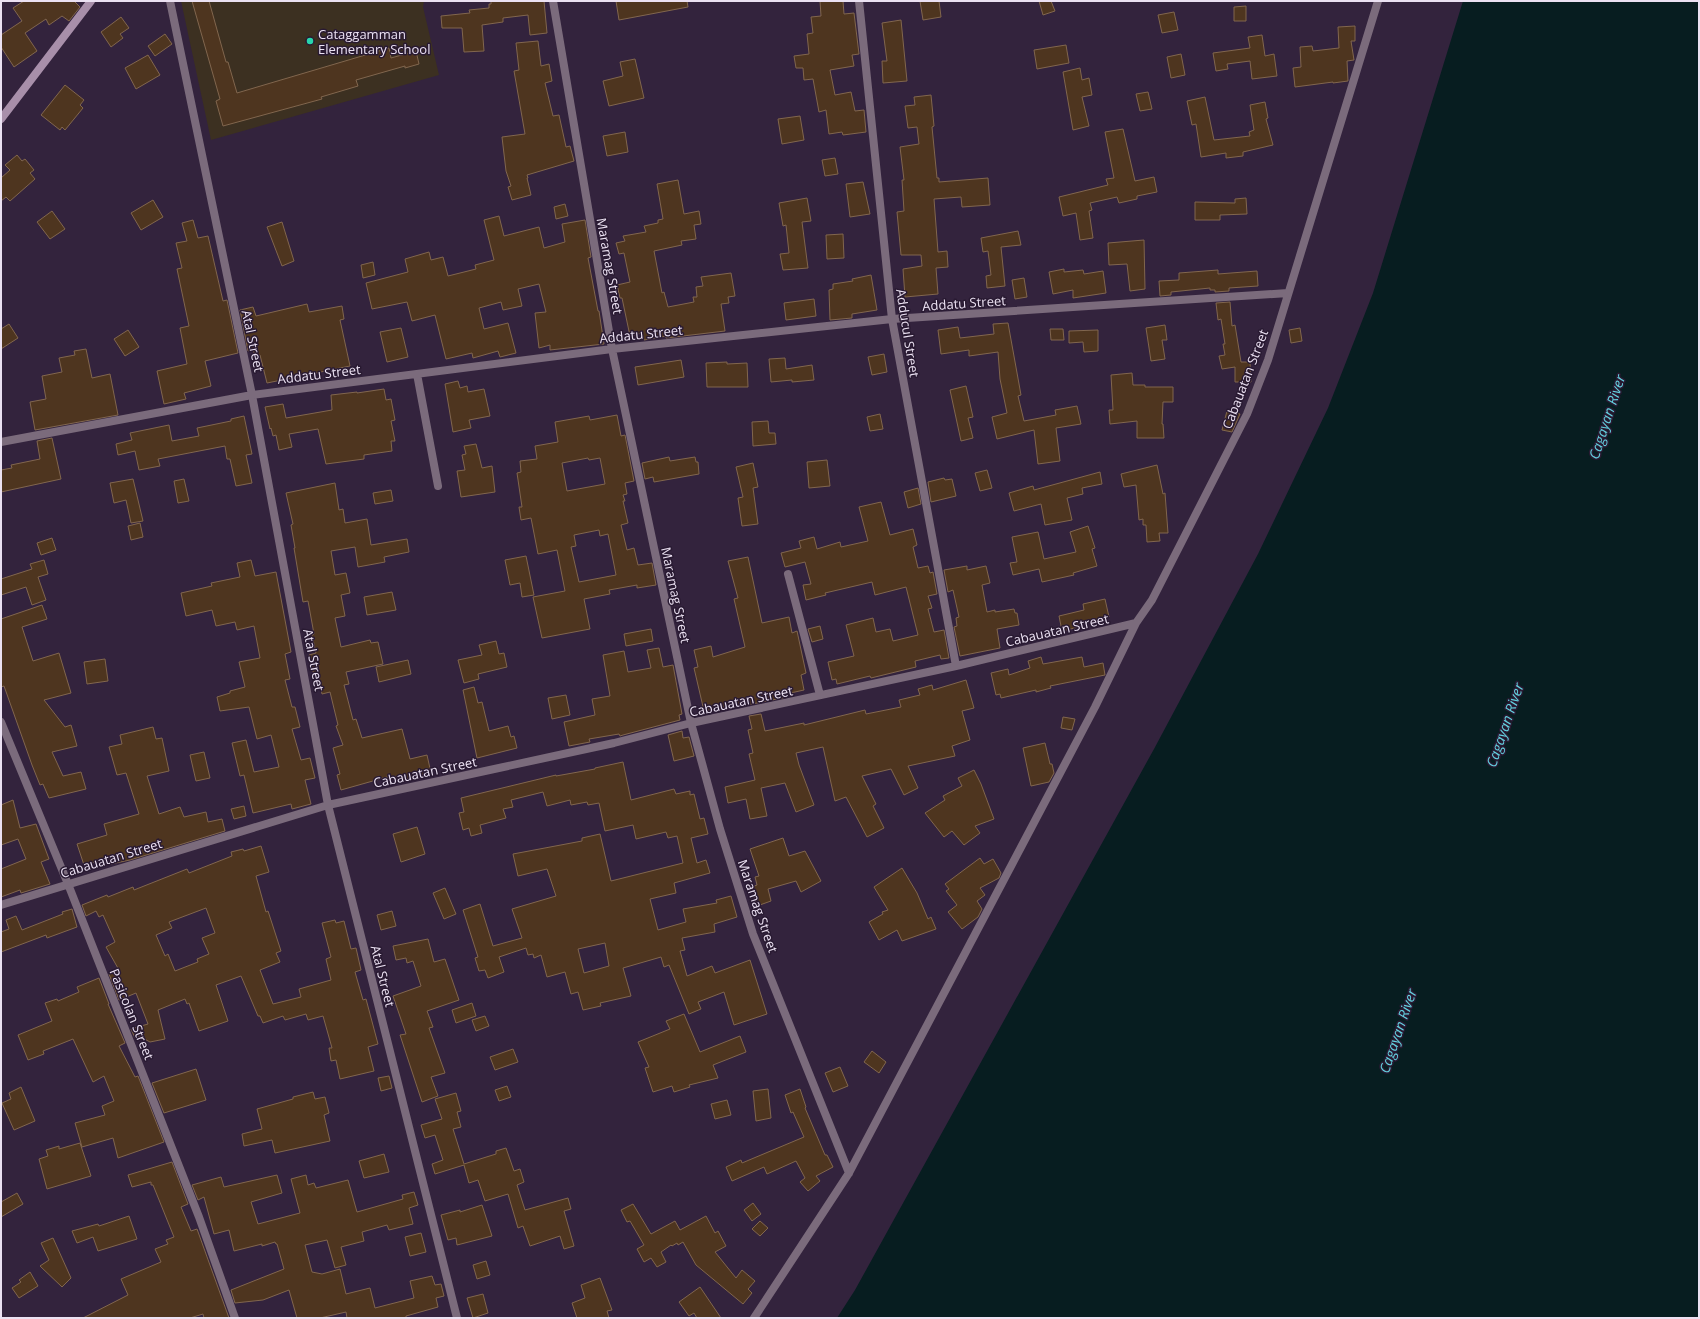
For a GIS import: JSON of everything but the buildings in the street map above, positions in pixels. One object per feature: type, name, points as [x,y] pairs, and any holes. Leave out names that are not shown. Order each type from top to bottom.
[{"type":"street","points":[[1,119],[91,1]]},
{"type":"street","name":"Atal Street","points":[[170,1],[252,395],[328,805],[457,1318]]},
{"type":"street","name":"Maramag Street","points":[[553,1],[612,349],[691,724],[720,829],[753,934],[849,1173]]},
{"type":"street","name":"Adducul Street","points":[[859,1],[892,320],[956,666]]},
{"type":"street","name":"Cabauatan Street","points":[[1,905],[328,805],[614,743],[691,724],[956,666],[1136,623],[1152,600],[1247,414],[1268,360],[1378,1]]},
{"type":"street","name":"Addatu Street","points":[[1,442],[252,395],[612,349],[892,320],[1288,294]]},
{"type":"street","points":[[417,374],[438,486]]},
{"type":"street","points":[[788,574],[820,696]]},
{"type":"street","points":[[754,1318],[849,1173],[1087,721],[1136,623]]},
{"type":"street","name":"Pasicolan Street","points":[[1,722],[68,884],[199,1217],[235,1318]]},
{"type":"shaded area","name":"Cataggamman Elementary School","points":[[181,1],[424,1],[423,7],[439,75],[211,140]]},
{"type":"water","name":"Cagayan River","points":[[1463,1],[1699,1],[1699,1318],[837,1318],[855,1290],[1154,749],[1258,554],[1328,408],[1373,293]]},
{"type":"place","name":"Cataggamman Elementary School","points":[[310,41]]}]
